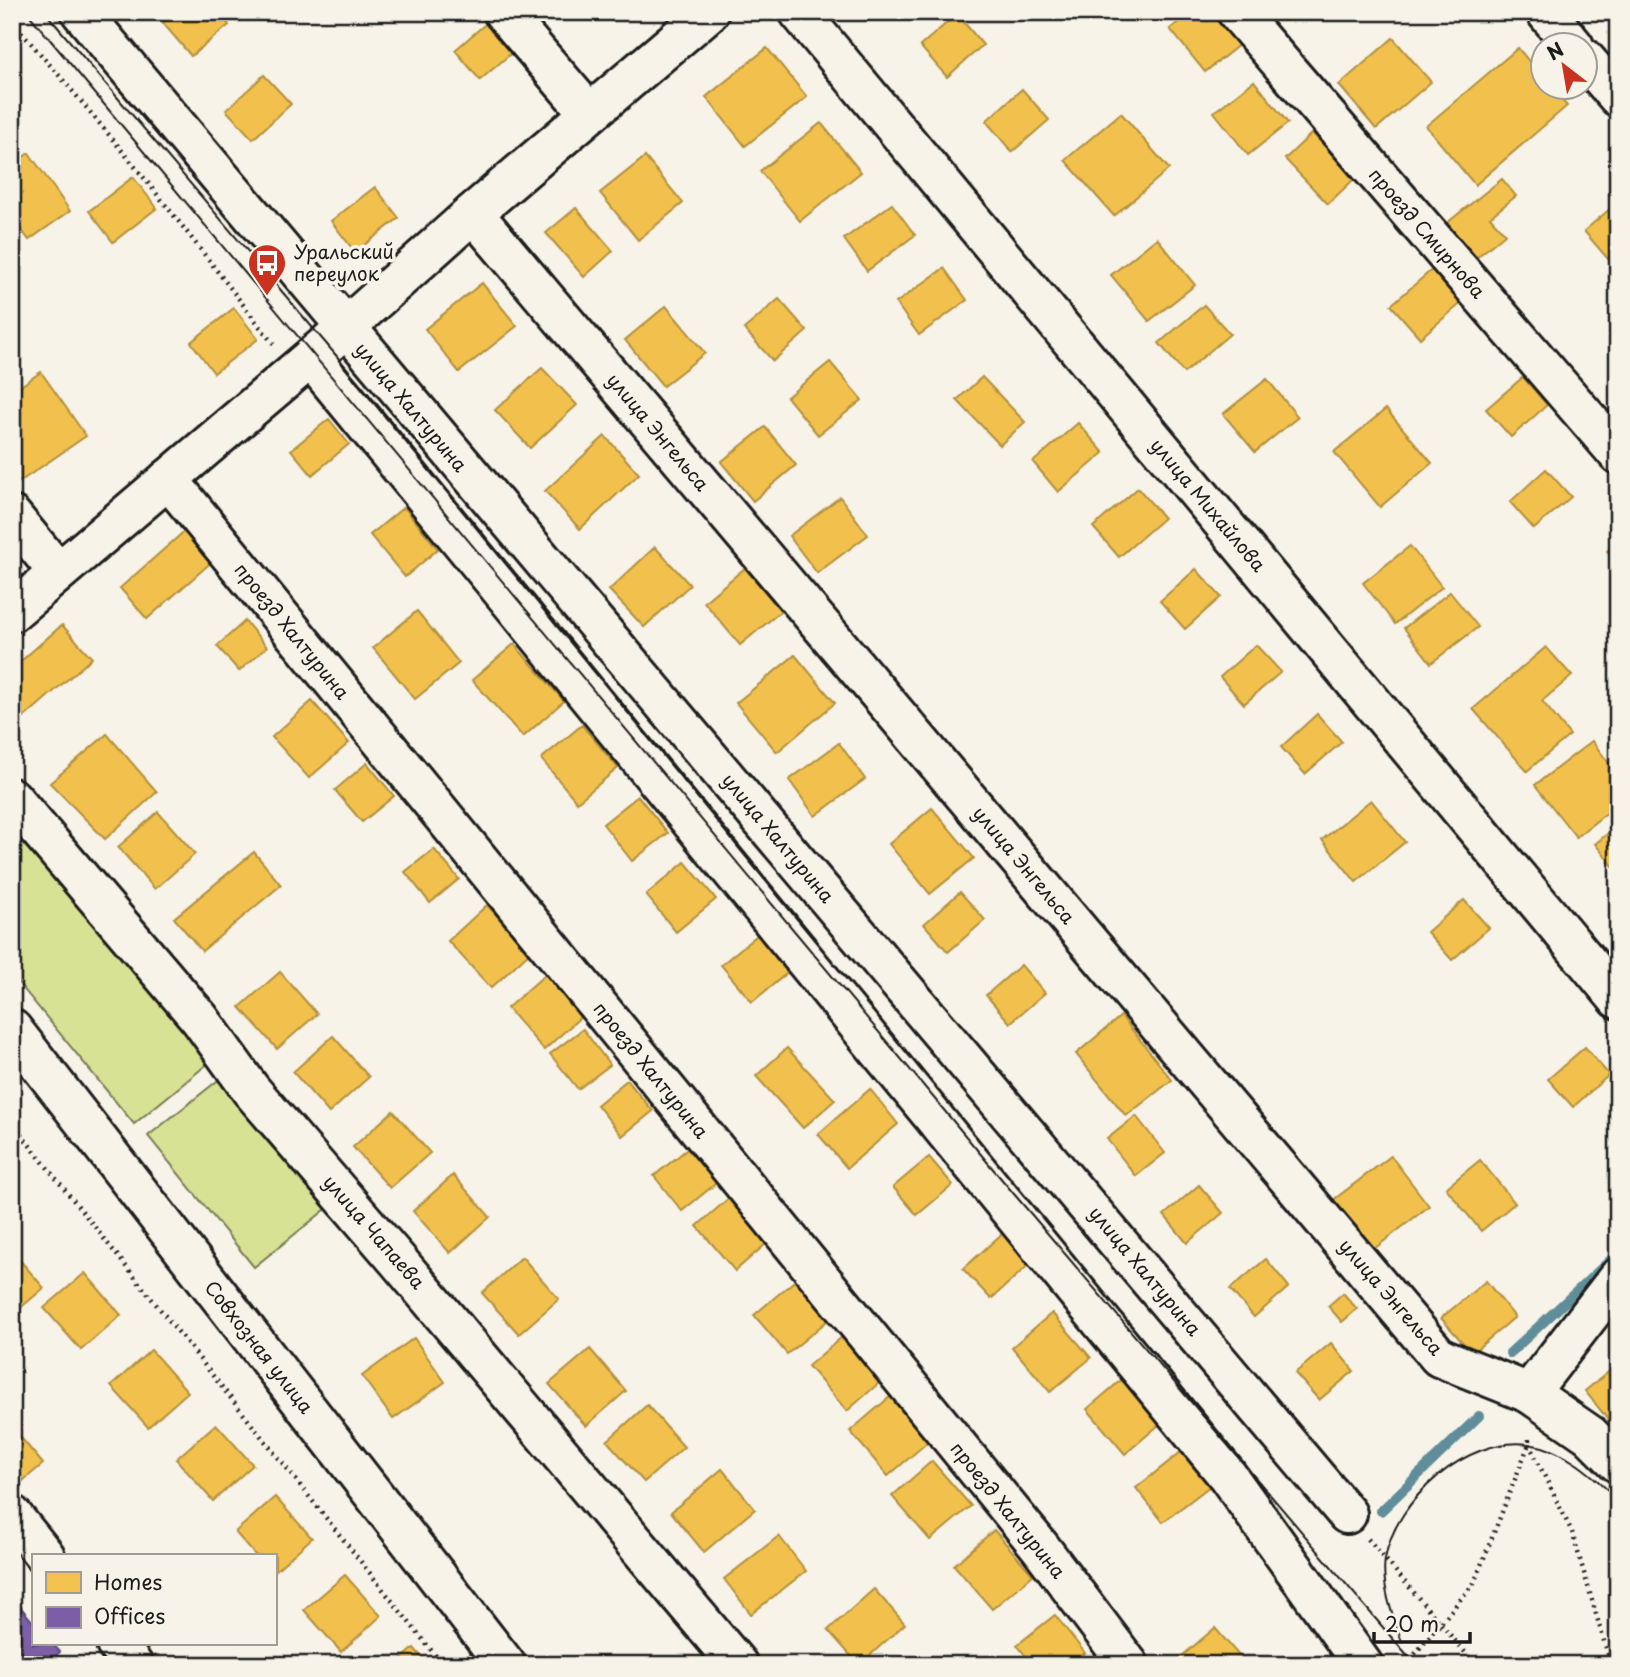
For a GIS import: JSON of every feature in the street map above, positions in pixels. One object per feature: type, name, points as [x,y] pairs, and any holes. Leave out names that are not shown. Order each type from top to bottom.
[{"type":"street","name":"улица Халтурина","points":[[81,12],[345,328],[1101,1218],[1347,1514]]},
{"type":"street","points":[[503,12],[589,113]]},
{"type":"street","points":[[12,612],[168,479],[294,353],[345,328],[473,213],[709,12]]},
{"type":"street","name":"улица Михайлова","points":[[799,12],[1618,999]]},
{"type":"street","name":"проезд Смирнова","points":[[1237,12],[1618,454]]},
{"type":"street","points":[[1546,12],[1562,32]]},
{"type":"street","points":[[1598,74],[1618,97]]},
{"type":"street","name":"улица Энгельса","points":[[473,213],[1439,1357],[1529,1394],[1590,1435],[1618,1462]]},
{"type":"street","points":[[294,353],[1227,1475],[1363,1665]]},
{"type":"street","name":"проезд Халтурина","points":[[168,479],[1040,1547],[1129,1665]]},
{"type":"street","points":[[12,516],[58,572]]},
{"type":"street","name":"улица Чапаева","points":[[12,798],[200,1019],[251,1090],[391,1252],[738,1665]]},
{"type":"street","name":"Совхозная улица","points":[[12,1029],[506,1665]]},
{"type":"street","points":[[1529,1394],[1618,1278]]},
{"type":"street","points":[[12,1516],[43,1554]]},
{"type":"street","points":[[118,1646],[133,1665]]},
{"type":"path","points":[[12,22],[66,83],[204,253],[294,353]]},
{"type":"path","points":[[12,1123],[443,1665]]},
{"type":"path","points":[[1406,1665],[1474,1583],[1529,1444],[1529,1394]]},
{"type":"path","points":[[1529,1444],[1572,1532],[1611,1665]]},
{"type":"path","points":[[1347,1514],[1476,1665]]},
{"type":"green space","points":[[12,818],[211,1061],[134,1124],[12,975]]},
{"type":"green space","points":[[226,1074],[331,1205],[254,1267],[148,1136]]},
{"type":"building: Homes","points":[[176,12],[219,12],[229,25],[191,56],[163,23]]},
{"type":"building: Homes","points":[[1191,12],[1214,12],[1240,44],[1205,72],[1170,29]]},
{"type":"building: Homes","points":[[957,14],[983,45],[947,77],[920,46]]},
{"type":"building: Homes","points":[[490,20],[515,50],[480,80],[455,50]]},
{"type":"building: Homes","points":[[1393,38],[1431,82],[1376,129],[1339,85]]},
{"type":"building: Homes","points":[[767,48],[807,97],[745,146],[706,97]]},
{"type":"building: Homes","points":[[1518,48],[1528,60],[1528,102],[1563,102],[1567,106],[1475,185],[1426,126]]},
{"type":"building: Homes","points":[[264,75],[291,104],[253,139],[226,110]]},
{"type":"building: Homes","points":[[1254,81],[1288,123],[1248,155],[1214,112]]},
{"type":"building: Homes","points":[[1022,89],[1049,120],[1012,152],[986,121]]},
{"type":"building: Homes","points":[[1121,113],[1169,169],[1114,216],[1065,160]]},
{"type":"building: Homes","points":[[821,123],[861,172],[800,221],[760,171]]},
{"type":"building: Homes","points":[[1312,133],[1355,178],[1328,204],[1285,159]]},
{"type":"building: Homes","points":[[29,153],[70,211],[29,240],[12,217],[12,165]]},
{"type":"building: Homes","points":[[645,157],[683,203],[638,240],[600,193]]},
{"type":"building: Homes","points":[[133,177],[157,208],[113,242],[89,211]]},
{"type":"building: Homes","points":[[1502,179],[1516,196],[1490,217],[1505,234],[1476,258],[1447,223]]},
{"type":"building: Homes","points":[[375,187],[399,218],[355,252],[331,221]]},
{"type":"building: Homes","points":[[1618,202],[1618,251],[1608,259],[1584,231]]},
{"type":"building: Homes","points":[[892,204],[915,235],[867,271],[844,239]]},
{"type":"building: Homes","points":[[576,208],[613,251],[584,277],[546,233]]},
{"type":"building: Homes","points":[[1157,238],[1195,285],[1149,321],[1111,275]]},
{"type":"building: Homes","points":[[1435,267],[1464,301],[1420,338],[1391,305]]},
{"type":"building: Homes","points":[[944,268],[967,300],[919,335],[896,303]]},
{"type":"building: Homes","points":[[482,283],[517,326],[459,372],[425,329]]},
{"type":"building: Homes","points":[[779,299],[807,331],[773,361],[744,329]]},
{"type":"building: Homes","points":[[1204,305],[1230,334],[1184,373],[1159,343]]},
{"type":"building: Homes","points":[[666,306],[705,353],[663,386],[625,340]]},
{"type":"building: Homes","points":[[234,308],[258,339],[214,373],[191,342]]},
{"type":"building: Homes","points":[[830,362],[862,400],[818,435],[787,397]]},
{"type":"building: Homes","points":[[542,368],[577,405],[530,448],[495,410]]},
{"type":"building: Homes","points":[[41,372],[86,436],[12,487],[12,392]]},
{"type":"building: Homes","points":[[982,377],[1025,422],[1000,445],[957,400]]},
{"type":"building: Homes","points":[[1523,377],[1547,405],[1511,437],[1486,409]]},
{"type":"building: Homes","points":[[1267,379],[1298,417],[1255,452],[1223,414]]},
{"type":"building: Homes","points":[[1386,409],[1432,463],[1380,507],[1334,452]]},
{"type":"building: Homes","points":[[329,419],[349,444],[312,475],[291,450]]},
{"type":"building: Homes","points":[[1078,423],[1104,453],[1058,492],[1033,462]]},
{"type":"building: Homes","points":[[765,427],[796,465],[753,501],[721,462]]},
{"type":"building: Homes","points":[[605,436],[639,474],[580,529],[545,491]]},
{"type":"building: Homes","points":[[1546,469],[1571,497],[1534,529],[1510,502]]},
{"type":"building: Homes","points":[[1138,488],[1164,518],[1119,557],[1093,527]]},
{"type":"building: Homes","points":[[840,497],[868,535],[817,573],[789,536]]},
{"type":"building: Homes","points":[[404,507],[438,549],[405,577],[370,535]]},
{"type":"building: Homes","points":[[188,528],[215,559],[147,619],[120,588]]},
{"type":"building: Homes","points":[[1618,541],[1618,563],[1607,551]]},
{"type":"building: Homes","points":[[1410,546],[1442,587],[1395,624],[1363,583]]},
{"type":"building: Homes","points":[[655,547],[690,585],[644,627],[609,590]]},
{"type":"building: Homes","points":[[745,568],[781,611],[740,645],[704,602]]},
{"type":"building: Homes","points":[[1196,569],[1221,597],[1185,629],[1160,601]]},
{"type":"building: Homes","points":[[1450,592],[1478,627],[1431,663],[1404,628]]},
{"type":"building: Homes","points":[[417,611],[459,663],[415,699],[373,648]]},
{"type":"building: Homes","points":[[245,621],[267,647],[239,671],[217,646]]},
{"type":"building: Homes","points":[[62,625],[92,658],[12,728],[12,669]]},
{"type":"building: Homes","points":[[514,644],[564,701],[523,737],[472,680]]},
{"type":"building: Homes","points":[[1256,645],[1281,672],[1244,704],[1220,677]]},
{"type":"building: Homes","points":[[1546,647],[1572,676],[1542,701],[1570,735],[1527,771],[1473,709]]},
{"type":"building: Homes","points":[[795,655],[835,703],[777,752],[736,703]]},
{"type":"building: Homes","points":[[312,701],[349,743],[309,778],[272,737]]},
{"type":"building: Homes","points":[[1317,714],[1342,742],[1305,774],[1281,747]]},
{"type":"building: Homes","points":[[582,725],[618,768],[577,802],[541,759]]},
{"type":"building: Homes","points":[[107,734],[157,792],[105,839],[50,783]]},
{"type":"building: Homes","points":[[1592,741],[1618,775],[1618,804],[1576,837],[1535,785]]},
{"type":"building: Homes","points":[[839,743],[865,779],[815,816],[789,780]]},
{"type":"building: Homes","points":[[367,763],[394,796],[362,822],[335,790]]},
{"type":"building: Homes","points":[[638,796],[668,833],[632,861],[603,824]]},
{"type":"building: Homes","points":[[1371,800],[1405,842],[1356,882],[1322,840]]},
{"type":"building: Homes","points":[[932,808],[974,858],[930,894],[889,844]]},
{"type":"building: Homes","points":[[158,812],[195,854],[155,889],[118,847]]},
{"type":"building: Homes","points":[[1618,825],[1618,872],[1595,844]]},
{"type":"building: Homes","points":[[434,849],[459,879],[430,903],[405,872]]},
{"type":"building: Homes","points":[[254,852],[281,885],[202,951],[174,918]]},
{"type":"building: Homes","points":[[685,862],[716,899],[676,932],[646,895]]},
{"type":"building: Homes","points":[[960,892],[985,920],[948,952],[924,924]]},
{"type":"building: Homes","points":[[1464,900],[1489,928],[1452,960],[1427,932]]},
{"type":"building: Homes","points":[[487,905],[530,952],[491,988],[448,941]]},
{"type":"building: Homes","points":[[761,932],[792,969],[752,1002],[721,965]]},
{"type":"building: Homes","points":[[1021,965],[1045,993],[1010,1023],[986,995]]},
{"type":"building: Homes","points":[[280,972],[317,1014],[277,1049],[240,1007]]},
{"type":"building: Homes","points":[[547,973],[584,1014],[544,1050],[507,1008]]},
{"type":"building: Homes","points":[[1121,1016],[1172,1080],[1126,1116],[1076,1054]]},
{"type":"building: Homes","points":[[583,1029],[610,1065],[578,1089],[550,1054]]},
{"type":"building: Homes","points":[[333,1036],[369,1077],[329,1113],[293,1072]]},
{"type":"building: Homes","points":[[1585,1047],[1609,1075],[1573,1107],[1548,1079]]},
{"type":"building: Homes","points":[[787,1048],[835,1100],[803,1128],[756,1076]]},
{"type":"building: Homes","points":[[627,1080],[653,1111],[622,1136],[597,1105]]},
{"type":"building: Homes","points":[[870,1089],[898,1124],[847,1168],[818,1134]]},
{"type":"building: Homes","points":[[393,1111],[430,1153],[390,1188],[353,1147]]},
{"type":"building: Homes","points":[[1136,1116],[1165,1153],[1136,1176],[1107,1139]]},
{"type":"building: Homes","points":[[691,1146],[719,1181],[682,1211],[654,1176]]},
{"type":"building: Homes","points":[[1391,1156],[1429,1206],[1370,1252],[1332,1201]]},
{"type":"building: Homes","points":[[929,1157],[953,1185],[917,1215],[893,1187]]},
{"type":"building: Homes","points":[[1480,1160],[1515,1203],[1481,1231],[1446,1188]]},
{"type":"building: Homes","points":[[453,1175],[490,1217],[450,1253],[413,1211]]},
{"type":"building: Homes","points":[[1199,1185],[1223,1213],[1187,1243],[1164,1215]]},
{"type":"building: Homes","points":[[737,1191],[775,1236],[735,1271],[697,1226]]},
{"type":"building: Homes","points":[[1005,1231],[1033,1261],[991,1299],[963,1269]]},
{"type":"building: Homes","points":[[12,1251],[44,1288],[12,1315]]},
{"type":"building: Homes","points":[[522,1257],[559,1299],[519,1334],[482,1293]]},
{"type":"building: Homes","points":[[1266,1259],[1289,1287],[1254,1317],[1230,1289]]},
{"type":"building: Homes","points":[[805,1272],[838,1312],[787,1354],[754,1315]]},
{"type":"building: Homes","points":[[85,1273],[121,1315],[81,1350],[44,1308]]},
{"type":"building: Homes","points":[[1486,1281],[1515,1317],[1472,1353],[1441,1318]]},
{"type":"building: Homes","points":[[1343,1293],[1357,1309],[1342,1322],[1328,1306]]},
{"type":"building: Homes","points":[[1052,1313],[1091,1358],[1050,1392],[1012,1347]]},
{"type":"building: Homes","points":[[849,1331],[887,1376],[847,1411],[808,1366]]},
{"type":"building: Homes","points":[[414,1338],[445,1382],[393,1419],[362,1376]]},
{"type":"building: Homes","points":[[1331,1343],[1354,1371],[1319,1400],[1295,1373]]},
{"type":"building: Homes","points":[[590,1349],[626,1391],[586,1426],[549,1384]]},
{"type":"building: Homes","points":[[151,1350],[188,1392],[148,1427],[111,1386]]},
{"type":"building: Homes","points":[[1618,1364],[1618,1415],[1610,1422],[1585,1391]]},
{"type":"building: Homes","points":[[1127,1375],[1166,1419],[1125,1454],[1087,1409]]},
{"type":"building: Homes","points":[[891,1396],[929,1441],[888,1476],[850,1431]]},
{"type":"building: Homes","points":[[647,1405],[684,1447],[644,1482],[607,1441]]},
{"type":"building: Homes","points":[[216,1424],[253,1465],[213,1501],[176,1459]]},
{"type":"building: Homes","points":[[12,1427],[43,1464],[18,1485],[12,1478]]},
{"type":"building: Homes","points":[[1191,1444],[1219,1479],[1163,1522],[1136,1488]]},
{"type":"building: Homes","points":[[932,1461],[971,1506],[930,1540],[892,1496]]},
{"type":"building: Homes","points":[[722,1469],[755,1509],[704,1552],[671,1512]]},
{"type":"building: Homes","points":[[275,1497],[312,1538],[276,1570],[276,1554],[254,1554],[235,1532]]},
{"type":"building: Homes","points":[[994,1530],[1033,1575],[992,1609],[954,1565]]},
{"type":"building: Homes","points":[[779,1536],[806,1571],[751,1614],[724,1579]]},
{"type":"building: Homes","points":[[345,1575],[381,1616],[341,1652],[304,1610]]},
{"type":"building: Homes","points":[[874,1589],[905,1624],[859,1665],[828,1630]]},
{"type":"building: Homes","points":[[1055,1615],[1085,1653],[1070,1665],[1033,1665],[1017,1645]]},
{"type":"building: Homes","points":[[1215,1628],[1247,1665],[1177,1665],[1175,1662]]},
{"type":"building: Homes","points":[[414,1648],[428,1665],[395,1665]]},
{"type":"building: Offices","points":[[13,1598],[32,1621],[32,1646],[55,1646],[60,1652],[45,1665],[12,1665]]},
{"type":"waterway","points":[[1510,1353],[1618,1253]]},
{"type":"waterway","points":[[1381,1511],[1479,1416]]},
{"type":"tram line","points":[[27,12],[1014,1194],[1415,1665]]},
{"type":"tram line","points":[[45,12],[362,386],[818,942]]},
{"type":"tram line","points":[[1402,1642],[1389,1601],[1385,1559],[1403,1515],[1437,1476],[1459,1461],[1481,1450],[1505,1444],[1541,1447],[1578,1464],[1618,1500]]},
{"type":"place","name":"Уральский переулок","points":[[267,297]]}]
